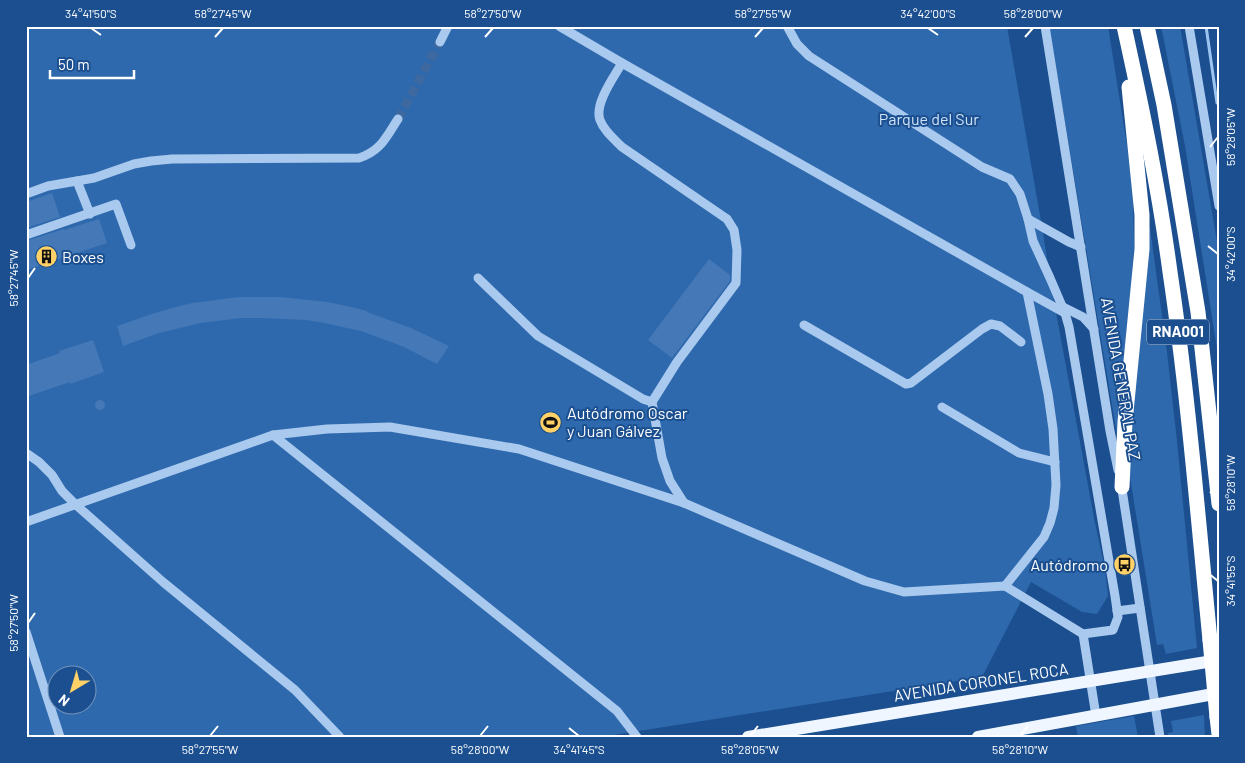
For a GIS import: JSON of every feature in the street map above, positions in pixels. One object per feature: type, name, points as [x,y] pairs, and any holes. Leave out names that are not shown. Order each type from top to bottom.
[{"type":"highway","points":[[1122,487],[1125,422],[1142,249],[1142,215],[1123,26]]},
{"type":"highway","name":"RNA001","points":[[1123,26],[1146,127],[1170,271],[1193,459],[1219,734]]},
{"type":"highway","name":"RNA001","points":[[1147,26],[1164,105],[1198,312],[1219,504]]},
{"type":"main road","name":"AVENIDA CORONEL ROCA","points":[[748,737],[1219,660]]},
{"type":"main road","points":[[986,736],[1219,693]]},
{"type":"street","points":[[440,42],[448,26]]},
{"type":"street","points":[[559,26],[1027,292],[1064,310],[1084,317],[1094,329]]},
{"type":"street","points":[[26,522],[273,436],[327,429],[390,427],[520,449],[684,503],[865,581],[904,592],[1005,586],[1083,634],[1113,630],[1118,618],[1117,611],[1069,327],[1064,310],[1033,241],[1020,194],[1010,179],[982,167],[809,56],[797,44],[787,26]]},
{"type":"street","name":"AVENIDA GENERAL PAZ","points":[[1045,26],[1110,431],[1122,487],[1160,737]]},
{"type":"street","points":[[1189,26],[1219,206]]},
{"type":"street","points":[[622,63],[603,97],[600,107],[600,119],[608,133],[622,146],[727,219],[734,230],[737,250],[736,283],[677,362],[652,402],[662,458],[670,481],[684,503]]},
{"type":"street","points":[[26,194],[48,186],[94,178],[134,164],[151,161],[172,159],[359,158],[370,154],[378,148],[398,119]]},
{"type":"street","points":[[77,181],[90,214]]},
{"type":"street","points":[[26,235],[116,204],[131,244]]},
{"type":"street","points":[[1028,219],[1081,247]]},
{"type":"street","points":[[478,278],[538,336],[643,399],[652,402]]},
{"type":"street","points":[[1005,586],[1044,537],[1054,508],[1056,484],[1053,429],[1048,394],[1027,292]]},
{"type":"street","points":[[804,325],[906,384],[911,384],[991,324],[1000,326],[1021,342]]},
{"type":"street","points":[[942,406],[1019,454],[1055,462]]},
{"type":"street","points":[[273,436],[617,711],[636,737]]},
{"type":"street","points":[[26,453],[40,462],[62,491],[75,504],[164,582],[295,690],[340,737]]},
{"type":"street","points":[[1117,611],[1140,608]]},
{"type":"street","points":[[26,632],[60,737]]},
{"type":"street","points":[[1083,634],[1096,716]]},
{"type":"green space","name":"Autódromo Oscar y Juan Gálvez","points":[[26,26],[1007,26],[1053,296],[1105,569],[1108,596],[1097,614],[1082,612],[1031,582],[982,677],[601,737],[26,737]]},
{"type":"green space","points":[[1049,26],[1108,26],[1128,152],[1133,201],[1134,246],[1117,435]]},
{"type":"green space","points":[[1161,26],[1180,26],[1219,253],[1219,369],[1185,146]]},
{"type":"green space","points":[[1145,228],[1150,228],[1167,352],[1197,648],[1166,654],[1163,644],[1157,645],[1129,471]]},
{"type":"green space","points":[[1204,715],[1205,737],[1168,737],[1168,733],[1173,732],[1171,721]]},
{"type":"green space","points":[[1134,716],[1138,737],[1078,737],[1076,726]]},
{"type":"building","points":[[52,193],[60,217],[26,228],[26,202]]},
{"type":"building","name":"Boxes","points":[[99,219],[107,243],[26,270],[26,241]]},
{"type":"building","points":[[709,259],[730,275],[730,281],[672,358],[648,340]]},
{"type":"building","points":[[239,297],[281,297],[347,306],[367,311],[411,328],[449,346],[437,364],[404,347],[361,331],[306,320],[241,318],[201,323],[159,333],[123,346],[117,326],[192,303]]},
{"type":"building","points":[[93,340],[104,372],[26,397],[26,365],[60,353],[59,351]]},
{"type":"building","points":[[98,400],[102,400],[105,405],[104,409],[98,410],[95,407],[95,403]]},
{"type":"waterway","points":[[1206,26],[1217,103],[1219,103]]},
{"type":"tunnel","points":[[398,119],[440,42]]},
{"type":"place","name":"Boxes","points":[[46,257]]},
{"type":"place","name":"Autódromo Oscar y Juan Gálvez","points":[[551,422]]},
{"type":"place","name":"Autódromo","points":[[1124,565]]},
{"type":"park label","name":"Parque del Sur","points":[[929,119]]}]
